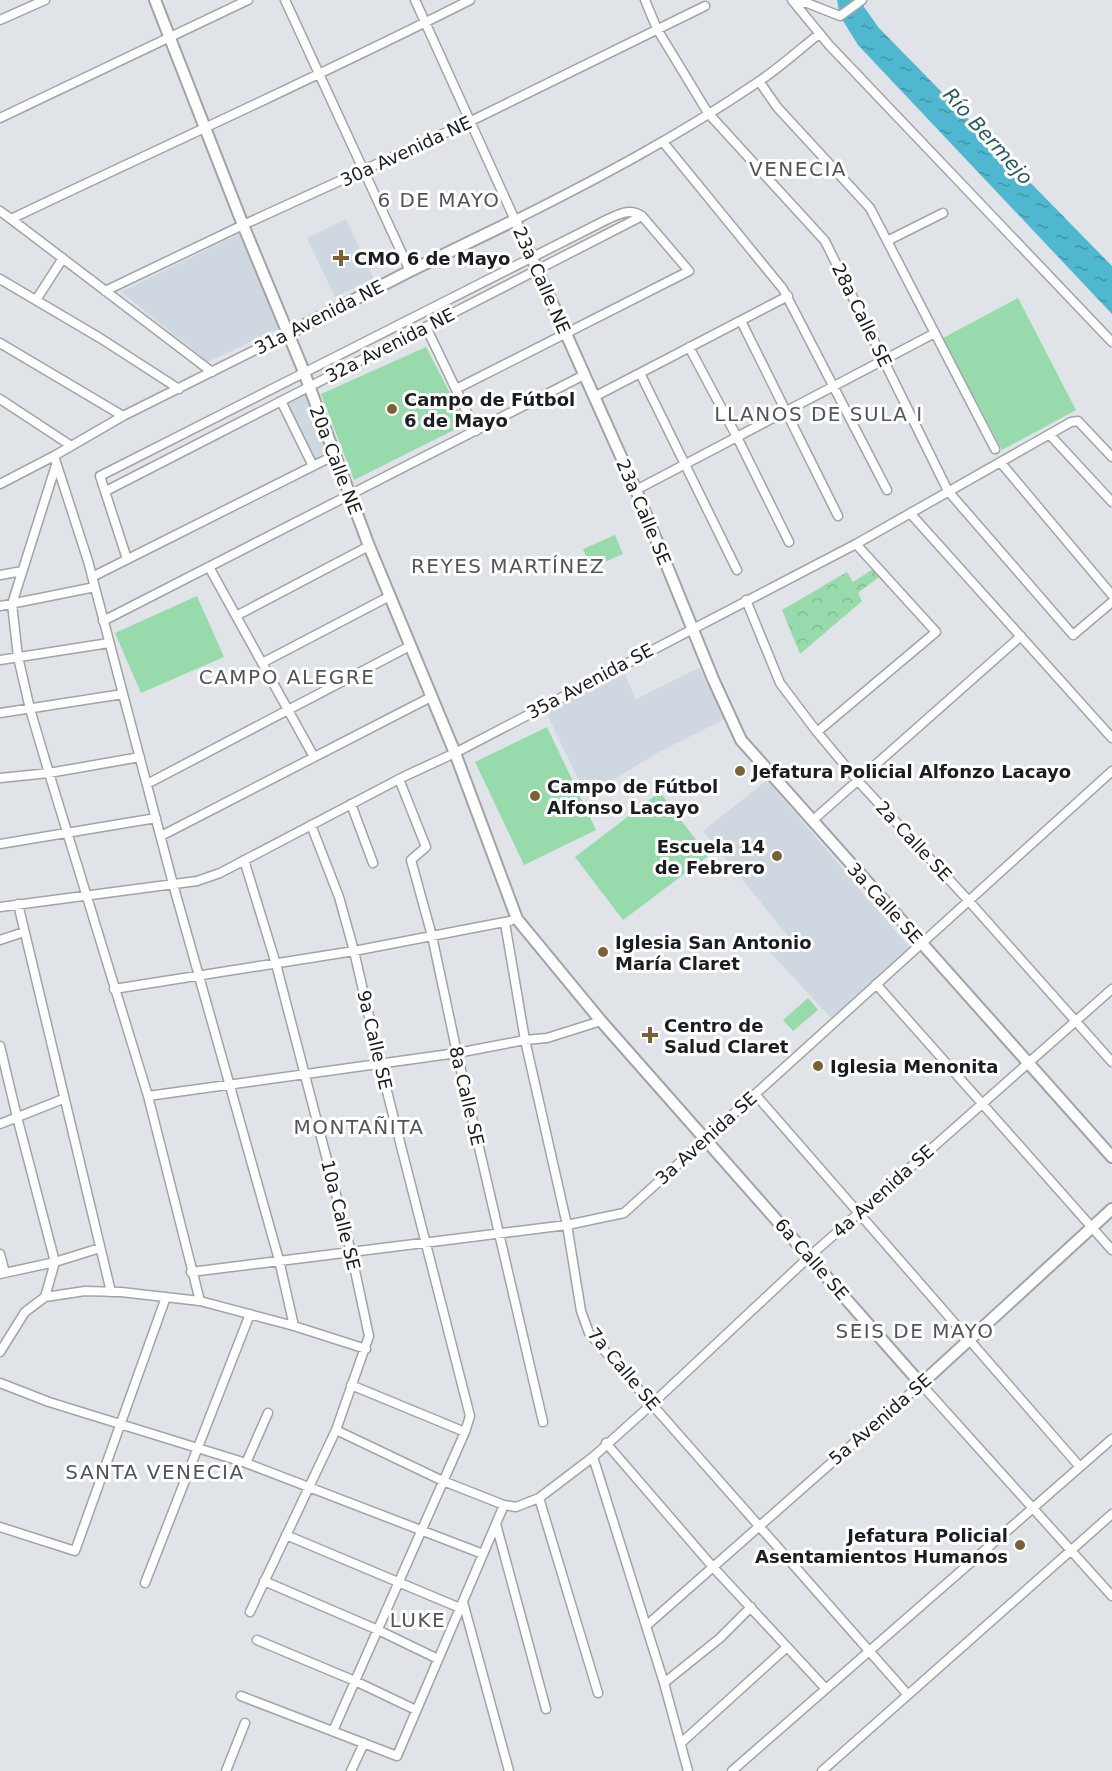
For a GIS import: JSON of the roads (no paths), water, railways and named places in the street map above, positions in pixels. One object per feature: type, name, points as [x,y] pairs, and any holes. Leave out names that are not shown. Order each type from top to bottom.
[{"type":"street","points":[[0,20],[45,0]]},
{"type":"street","name":"20a Calle NE","points":[[155,0],[309,387],[369,546],[455,753],[517,919]]},
{"type":"street","points":[[0,118],[248,0]]},
{"type":"street","points":[[285,0],[410,271]]},
{"type":"street","name":"23a Calle NE","points":[[416,0],[594,397]]},
{"type":"street","points":[[11,219],[319,75],[470,0]]},
{"type":"street","name":"28a Calle SE","points":[[645,0],[657,29],[708,113],[825,241],[948,491],[1073,635],[1112,602]]},
{"type":"street","points":[[794,2],[807,3],[840,16],[862,0]]},
{"type":"street","points":[[794,2],[819,34],[1112,342]]},
{"type":"street","name":"30a Avenida NE","points":[[105,291],[471,121],[705,6]]},
{"type":"street","name":"31a Avenida NE","points":[[0,484],[55,460],[69,445],[123,416],[615,170],[759,81],[819,34]]},
{"type":"street","points":[[759,81],[777,107],[870,208],[995,449]]},
{"type":"street","points":[[663,142],[788,296],[887,490]]},
{"type":"street","points":[[0,211],[212,372]]},
{"type":"street","points":[[127,559],[100,476],[303,372],[625,212],[635,211],[642,216],[690,271],[456,390]]},
{"type":"street","points":[[888,241],[943,213]]},
{"type":"street","name":"32a Avenida NE","points":[[106,491],[642,216]]},
{"type":"street","points":[[36,300],[63,258]]},
{"type":"street","points":[[0,279],[100,338],[179,389]]},
{"type":"street","points":[[594,397],[788,296]]},
{"type":"street","points":[[741,321],[838,516]]},
{"type":"street","points":[[426,327],[476,431]]},
{"type":"street","points":[[636,490],[935,333]]},
{"type":"street","points":[[0,343],[123,416]]},
{"type":"street","points":[[689,347],[737,436],[789,542]]},
{"type":"street","points":[[640,373],[737,570]]},
{"type":"street","points":[[104,621],[584,375]]},
{"type":"street","name":"23a Calle SE","points":[[594,397],[636,490],[692,627]]},
{"type":"street","points":[[0,399],[69,445]]},
{"type":"street","points":[[281,401],[313,466]]},
{"type":"street","name":"35a Avenida SE","points":[[0,907],[196,881],[220,873],[855,544],[1071,422],[1078,421],[1112,457]]},
{"type":"street","points":[[1050,435],[1112,502]]},
{"type":"street","points":[[92,577],[335,455]]},
{"type":"street","points":[[55,460],[12,604],[18,657],[48,773],[148,1096],[200,1301]]},
{"type":"street","points":[[55,460],[92,577],[173,884],[279,1260],[294,1326]]},
{"type":"street","points":[[1001,463],[1112,595]]},
{"type":"street","points":[[910,513],[1112,738]]},
{"type":"street","points":[[818,732],[936,632],[855,544]]},
{"type":"street","points":[[236,616],[369,546]]},
{"type":"street","points":[[209,567],[314,757]]},
{"type":"street","points":[[0,575],[22,571]]},
{"type":"street","points":[[0,606],[94,587]]},
{"type":"street","points":[[262,663],[390,597]]},
{"type":"street","name":"2a Calle SE","points":[[746,600],[780,683],[818,732],[858,781],[969,900],[1112,1062]]},
{"type":"street","name":"3a Calle SE","points":[[692,627],[741,740],[1112,1157]]},
{"type":"street","points":[[812,821],[1021,636]]},
{"type":"street","points":[[0,660],[109,643]]},
{"type":"street","points":[[147,784],[410,646]]},
{"type":"street","points":[[0,713],[123,694]]},
{"type":"street","points":[[161,836],[431,698]]},
{"type":"street","points":[[0,778],[48,773],[140,757]]},
{"type":"street","name":"3a Avenida SE","points":[[192,1272],[567,1225],[624,1213],[1112,771]]},
{"type":"street","name":"8a Calle SE","points":[[399,779],[426,846],[411,860],[432,936],[456,1053],[543,1422]]},
{"type":"street","points":[[351,804],[373,863]]},
{"type":"street","points":[[0,844],[156,818]]},
{"type":"street","name":"9a Calle SE","points":[[311,825],[339,897],[354,951],[380,1064],[470,1416],[465,1432]]},
{"type":"street","name":"10a Calle SE","points":[[244,860],[276,964],[351,1252],[369,1336],[336,1430],[250,1612]]},
{"type":"street","points":[[18,904],[111,1292]]},
{"type":"street","points":[[114,989],[354,951],[517,919]]},
{"type":"street","name":"6a Calle SE","points":[[517,919],[601,1021],[921,1384],[1112,1596]]},
{"type":"street","name":"7a Calle SE","points":[[505,923],[525,1040],[567,1225],[581,1311],[589,1333],[871,1650],[908,1695]]},
{"type":"street","points":[[0,940],[24,932]]},
{"type":"street","points":[[876,984],[1112,1250]]},
{"type":"street","name":"4a Avenida SE","points":[[504,1505],[516,1507],[540,1498],[593,1457],[810,1256],[1112,988]]},
{"type":"street","points":[[148,1096],[231,1086],[547,1038],[601,1021]]},
{"type":"street","points":[[0,1046],[55,1262],[45,1297]]},
{"type":"street","points":[[755,1094],[1080,1467]]},
{"type":"street","points":[[0,1124],[63,1099]]},
{"type":"street","name":"5a Avenida SE","points":[[646,1626],[921,1384],[1112,1209]]},
{"type":"street","points":[[0,1254],[2,1273],[55,1262],[100,1248]]},
{"type":"street","points":[[0,1352],[25,1312],[45,1297],[85,1291],[200,1301],[294,1326],[366,1349]]},
{"type":"street","points":[[0,1527],[75,1551],[166,1298]]},
{"type":"street","points":[[145,1583],[249,1314]]},
{"type":"street","points":[[0,1383],[49,1402],[246,1462],[483,1554]]},
{"type":"street","points":[[333,1731],[465,1432],[351,1385]]},
{"type":"street","points":[[246,1462],[268,1413]]},
{"type":"street","points":[[241,1696],[397,1756],[504,1505],[443,1481],[336,1430]]},
{"type":"street","points":[[732,1771],[1112,1439]]},
{"type":"street","points":[[606,1443],[712,1566],[826,1689]]},
{"type":"street","points":[[593,1457],[664,1683],[688,1771]]},
{"type":"street","points":[[540,1498],[598,1694]]},
{"type":"street","points":[[822,1771],[1112,1514]]},
{"type":"street","points":[[496,1524],[546,1709]]},
{"type":"street","points":[[286,1535],[461,1605]]},
{"type":"street","points":[[264,1581],[378,1630],[438,1659]]},
{"type":"street","points":[[461,1605],[508,1771]]},
{"type":"street","points":[[664,1683],[720,1638],[752,1607]]},
{"type":"street","points":[[257,1640],[355,1681],[416,1710]]},
{"type":"street","points":[[681,1743],[787,1647]]},
{"type":"street","points":[[227,1771],[245,1723]]},
{"type":"street","points":[[351,1771],[364,1743]]},
{"type":"water","points":[[837,0],[862,0],[864,7],[879,28],[1112,266],[1112,314],[858,45],[840,16]]},
{"type":"place","name":"CMO 6 de Mayo","points":[[341,258]]},
{"type":"place","name":"Campo de Fútbol 6 de Mayo","points":[[392,409]]},
{"type":"place","name":"Jefatura Policial Alfonzo Lacayo","points":[[740,771]]},
{"type":"place","name":"Campo de Fútbol Alfonso Lacayo","points":[[535,796]]},
{"type":"place","name":"Escuela 14 de Febrero","points":[[777,856]]},
{"type":"place","name":"Iglesia San Antonio María Claret","points":[[603,952]]},
{"type":"place","name":"Centro de Salud Claret","points":[[650,1035]]},
{"type":"place","name":"Iglesia Menonita","points":[[818,1066]]},
{"type":"place","name":"Jefatura Policial Asentamientos Humanos","points":[[1020,1545]]},
{"type":"district","name":"VENECIA","points":[[798,169]]},
{"type":"district","name":"6 DE MAYO","points":[[439,200]]},
{"type":"district","name":"LLANOS DE SULA I","points":[[819,414]]},
{"type":"district","name":"REYES MARTÍNEZ","points":[[508,566]]},
{"type":"district","name":"CAMPO ALEGRE","points":[[287,677]]},
{"type":"district","name":"MONTAÑITA","points":[[359,1127]]},
{"type":"district","name":"SEIS DE MAYO","points":[[915,1331]]},
{"type":"district","name":"SANTA VENECIA","points":[[155,1472]]},
{"type":"district","name":"LUKE","points":[[418,1620]]},
{"type":"water label","name":"Río Bermejo","points":[[988,136]]}]
